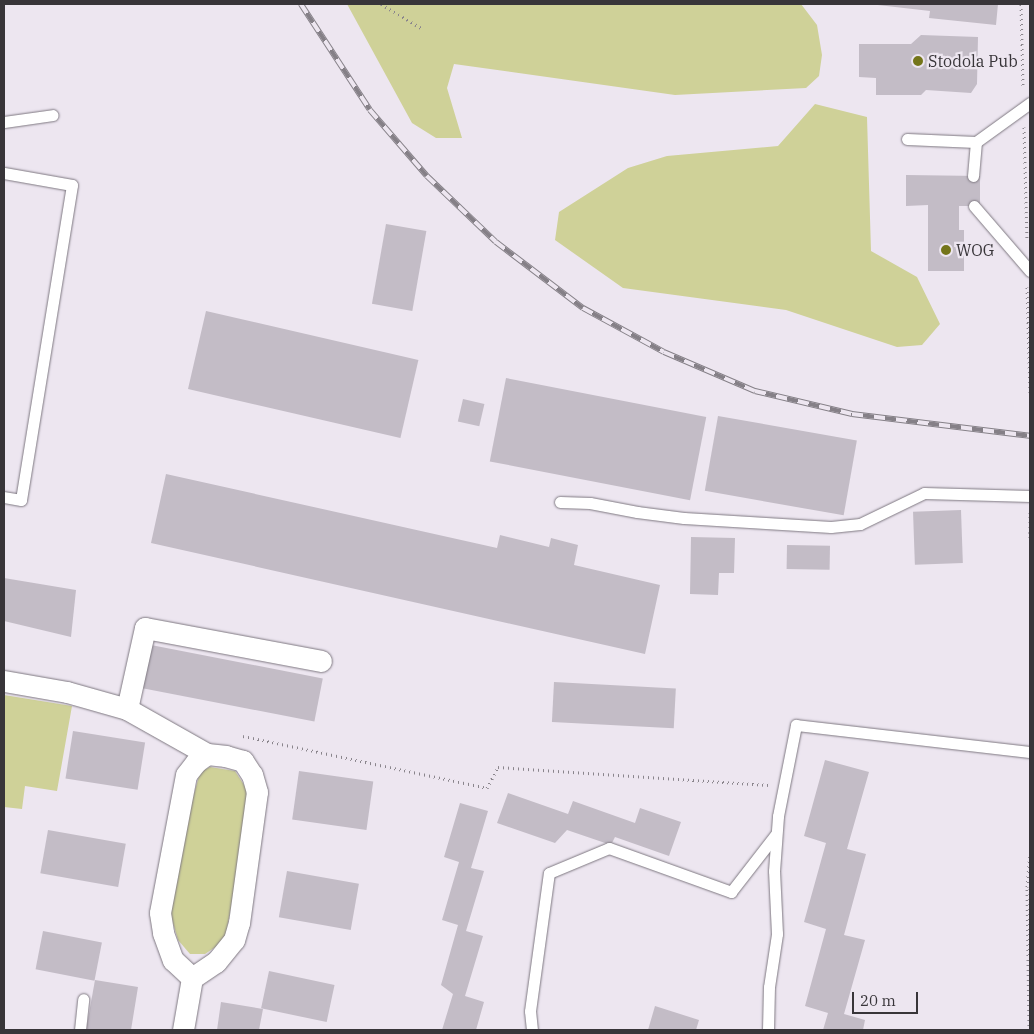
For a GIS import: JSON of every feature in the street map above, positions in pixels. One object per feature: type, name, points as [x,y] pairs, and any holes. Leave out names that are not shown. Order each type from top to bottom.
[{"type":"street","points":[[127,709],[145,628],[321,661]]},
{"type":"street","points":[[4,680],[66,692],[127,709],[207,754],[226,756],[243,761],[252,775],[257,792],[239,923],[234,940],[216,962],[192,978],[183,1030]]},
{"type":"street","points":[[192,978],[174,960],[163,933],[160,913],[186,775],[196,762],[207,754]]},
{"type":"lane","points":[[907,139],[976,142],[1027,106]]},
{"type":"lane","points":[[4,122],[53,115]]},
{"type":"lane","points":[[973,176],[976,142]]},
{"type":"lane","points":[[4,173],[72,185],[21,500],[4,497]]},
{"type":"lane","points":[[974,206],[1029,269]]},
{"type":"lane","points":[[560,502],[590,503],[684,518],[831,527],[860,524],[924,494],[1030,496]]},
{"type":"lane","points":[[768,1030],[770,988],[777,934],[774,871],[777,834],[796,725],[1030,752]]},
{"type":"lane","points":[[532,1030],[530,1011],[549,873],[608,848],[731,892],[777,834]]},
{"type":"lane","points":[[80,1030],[83,999]]},
{"type":"path","points":[[381,4],[424,29]]},
{"type":"path","points":[[1021,4],[1027,106],[1030,395]]},
{"type":"path","points":[[1030,509],[1030,539]]},
{"type":"path","points":[[237,735],[486,788],[498,767],[784,786]]},
{"type":"path","points":[[1029,1030],[1027,887],[1030,852]]},
{"type":"green space","points":[[347,4],[801,4],[817,25],[822,55],[819,76],[806,88],[675,95],[454,64],[447,88],[462,138],[436,138],[412,123]]},
{"type":"green space","points":[[815,104],[867,117],[871,251],[917,277],[940,324],[922,345],[897,347],[786,310],[623,288],[555,240],[559,212],[628,168],[667,156],[778,146]]},
{"type":"green space","points":[[4,695],[72,706],[57,791],[25,786],[22,809],[4,807]]},
{"type":"green space","points":[[210,767],[235,771],[248,791],[238,871],[226,934],[217,946],[205,954],[190,954],[178,940],[170,913],[188,815],[199,776]]},
{"type":"building","points":[[869,4],[998,4],[996,25],[929,18],[930,11]]},
{"type":"building","name":"Stodola Pub","points":[[921,35],[978,37],[977,84],[971,93],[926,90],[921,95],[876,95],[876,78],[859,77],[859,44],[911,44]]},
{"type":"building","points":[[906,175],[980,176],[980,206],[959,206],[959,230],[964,230],[964,271],[928,271],[928,205],[906,206]]},
{"type":"building","points":[[386,224],[426,231],[412,311],[372,304]]},
{"type":"building","points":[[206,311],[418,360],[400,438],[188,389]]},
{"type":"building","points":[[506,378],[706,417],[690,500],[490,461]]},
{"type":"building","points":[[463,399],[484,404],[479,426],[458,421]]},
{"type":"building","points":[[718,416],[857,440],[844,515],[705,491]]},
{"type":"building","points":[[166,474],[497,548],[500,535],[549,547],[551,538],[578,545],[574,565],[660,585],[645,654],[151,543]]},
{"type":"building","points":[[961,510],[963,563],[915,565],[913,512]]},
{"type":"building","points":[[691,537],[735,538],[734,573],[719,573],[718,595],[690,594]]},
{"type":"building","points":[[787,545],[830,546],[830,570],[787,569]]},
{"type":"building","points":[[4,578],[76,590],[71,637],[4,621]]},
{"type":"building","points":[[151,645],[323,678],[314,722],[143,688]]},
{"type":"building","points":[[554,682],[676,688],[674,728],[552,722]]},
{"type":"building","points":[[73,731],[145,742],[138,790],[65,778]]},
{"type":"building","points":[[825,760],[869,772],[847,849],[866,854],[844,935],[865,940],[844,1014],[865,1020],[863,1030],[823,1030],[828,1013],[805,1006],[826,929],[804,922],[826,843],[804,836]]},
{"type":"building","points":[[299,771],[373,781],[366,830],[292,820]]},
{"type":"building","points":[[508,793],[568,814],[573,801],[635,823],[640,808],[681,822],[669,856],[615,837],[611,845],[567,830],[555,843],[497,823]]},
{"type":"building","points":[[460,803],[488,811],[471,868],[484,871],[466,931],[483,936],[465,996],[484,1002],[476,1030],[442,1030],[453,994],[441,985],[458,925],[442,920],[459,862],[444,857]]},
{"type":"building","points":[[48,830],[126,844],[118,887],[40,873]]},
{"type":"building","points":[[287,871],[359,884],[351,930],[279,917]]},
{"type":"building","points":[[43,931],[102,942],[94,981],[36,969]]},
{"type":"building","points":[[269,971],[335,985],[327,1022],[261,1008]]},
{"type":"building","points":[[95,980],[138,987],[131,1030],[86,1030]]},
{"type":"building","points":[[221,1002],[263,1009],[259,1030],[217,1030]]},
{"type":"building","points":[[655,1006],[699,1020],[696,1030],[648,1030]]},
{"type":"railway","points":[[301,4],[370,110],[427,176],[496,242],[583,308],[664,352],[755,391],[852,414],[1030,436]]},
{"type":"place","name":"Stodola Pub","points":[[918,61]]},
{"type":"place","name":"WOG","points":[[946,250]]}]
